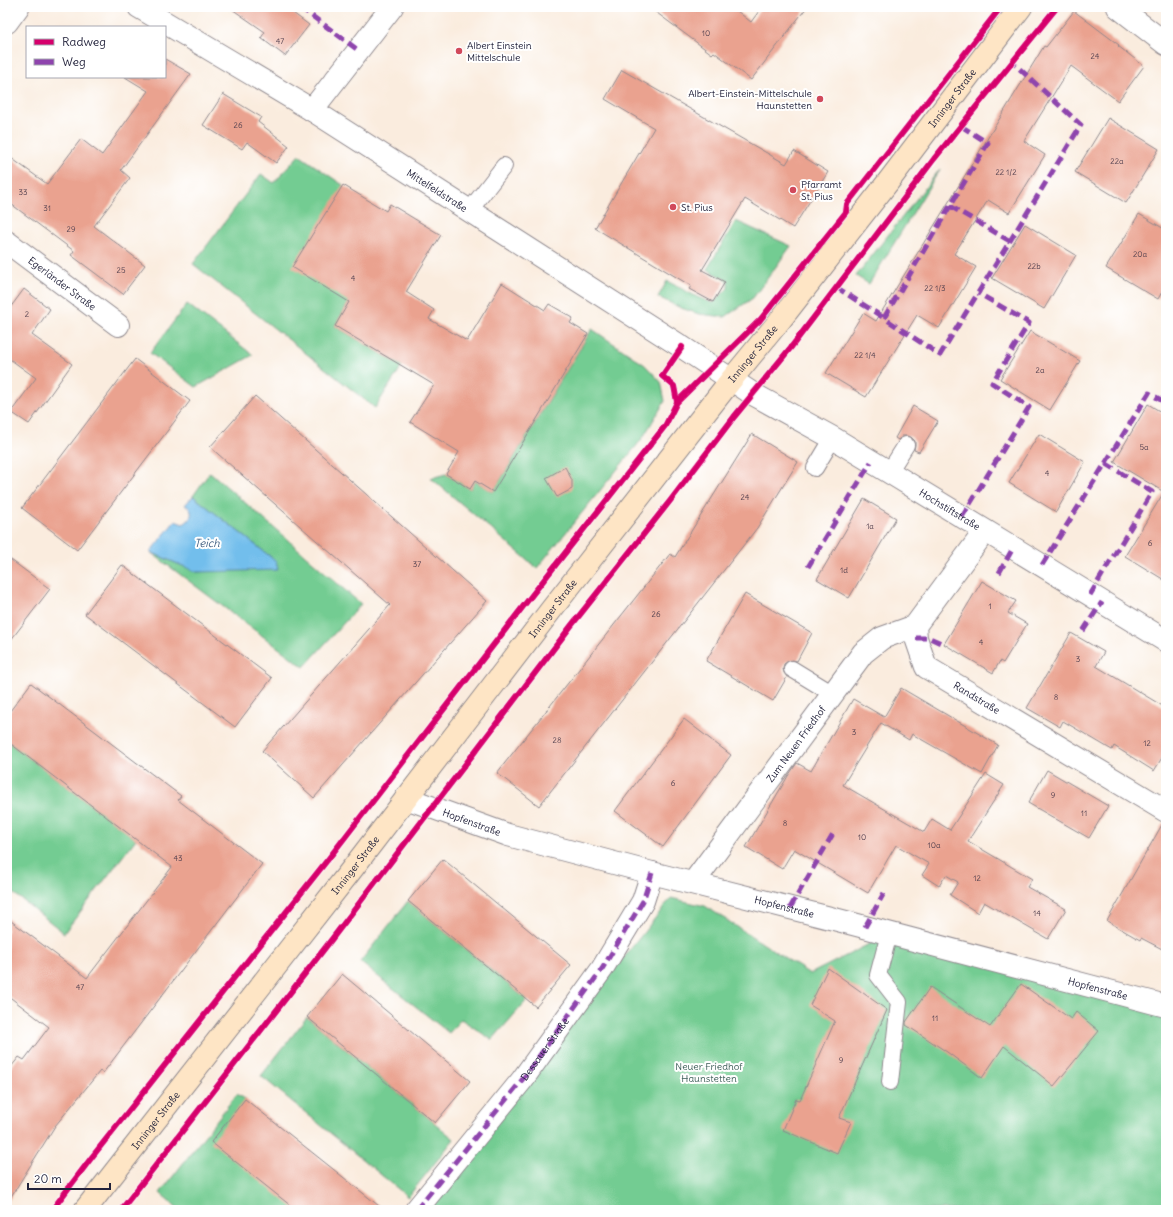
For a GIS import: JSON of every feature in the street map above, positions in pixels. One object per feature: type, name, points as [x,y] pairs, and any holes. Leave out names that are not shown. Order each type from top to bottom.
[{"type":"main road","name":"Inninger Straße","points":[[84,1210],[551,610],[888,182],[1021,7]]},
{"type":"street","points":[[7,22],[18,7]]},
{"type":"street","name":"Mittelfeldstraße","points":[[139,7],[312,110],[470,210],[731,380]]},
{"type":"street","points":[[312,110],[392,7]]},
{"type":"street","points":[[1118,7],[1166,44]]},
{"type":"street","name":"Egerländer Straße","points":[[9,249],[118,325]]},
{"type":"street","name":"Hochstiftstraße","points":[[731,380],[833,438],[1166,641]]},
{"type":"street","points":[[915,626],[985,531]]},
{"type":"street","name":"Zum Neuen Friedhof","points":[[693,883],[863,653],[882,638],[915,626]]},
{"type":"street","name":"Randstraße","points":[[915,626],[916,638],[926,667],[1166,811]]},
{"type":"street","name":"Hopfenstraße","points":[[406,798],[508,835],[1166,1006]]},
{"type":"street","name":"Dessauer Straße","points":[[416,1210],[522,1080],[602,970],[643,901],[652,873]]},
{"type":"lane","points":[[470,210],[504,166]]},
{"type":"lane","points":[[815,468],[833,438]]},
{"type":"lane","points":[[889,472],[906,444]]},
{"type":"lane","points":[[792,669],[833,694]]},
{"type":"lane","points":[[889,934],[878,975],[899,1002],[890,1082]]},
{"type":"green space","points":[[299,155],[343,185],[349,302],[335,326],[402,366],[375,408],[193,264],[261,174],[274,183]]},
{"type":"green space","points":[[940,169],[869,284],[856,276]]},
{"type":"green space","points":[[736,221],[791,246],[753,298],[725,317],[699,314],[681,308],[658,297],[667,281],[697,297],[713,303],[728,288],[728,281],[707,269]]},
{"type":"green space","points":[[187,304],[253,355],[196,387],[150,353]]},
{"type":"green space","points":[[592,329],[645,365],[661,382],[665,401],[642,439],[537,568],[431,478],[446,474],[470,489],[475,481],[493,492]]},
{"type":"green space","points":[[210,472],[361,604],[304,667],[150,552],[197,572],[276,561],[193,496]]},
{"type":"green space","points":[[7,741],[136,839],[64,933],[7,888]]},
{"type":"green space","name":"Neuer Friedhof Haunstetten","points":[[671,898],[705,906],[810,974],[889,934],[1166,1006],[1166,1210],[424,1210]]},
{"type":"green space","points":[[408,901],[527,1000],[492,1040],[461,1019],[449,1033],[360,962]]},
{"type":"green space","points":[[307,1017],[454,1139],[408,1197],[261,1076]]},
{"type":"green space","points":[[237,1094],[245,1099],[296,1210],[180,1210],[160,1193]]},
{"type":"water","name":"Teich","points":[[193,496],[276,561],[278,570],[197,572],[150,552],[175,521],[183,524],[189,520],[191,512],[185,505]]},
{"type":"building","points":[[229,7],[285,7],[309,25],[285,56],[261,38],[265,32]]},
{"type":"building","points":[[649,7],[732,7],[751,22],[762,7],[807,7],[751,80],[714,52],[712,54]]},
{"type":"building","points":[[1074,11],[1144,66],[1118,101],[1071,66],[1024,141],[1045,155],[1009,213],[988,200],[954,254],[976,267],[939,328],[917,315],[866,397],[826,373],[863,313],[876,321],[1044,46],[1046,47]]},
{"type":"building","points":[[166,60],[191,74],[121,170],[130,178],[94,226],[145,265],[123,294],[71,255],[74,251],[7,201],[7,155],[47,184],[81,139],[102,155],[148,91],[127,78],[166,78]]},
{"type":"building","points":[[622,70],[786,164],[794,151],[828,172],[793,228],[745,199],[702,270],[725,282],[713,302],[689,289],[691,286],[595,228],[654,128],[605,99]]},
{"type":"building","points":[[223,94],[261,117],[258,122],[289,146],[276,163],[247,142],[242,149],[203,125]]},
{"type":"building","points":[[1108,118],[1159,149],[1126,203],[1075,172]]},
{"type":"building","points":[[343,185],[386,211],[390,204],[441,235],[406,292],[434,310],[429,319],[467,341],[502,283],[545,310],[549,304],[573,318],[570,323],[588,334],[493,492],[475,481],[470,489],[446,474],[459,452],[410,422],[434,385],[335,326],[349,302],[292,267]]},
{"type":"building","points":[[1139,214],[1166,230],[1166,285],[1158,299],[1106,268]]},
{"type":"building","points":[[1025,224],[1076,255],[1044,309],[992,278]]},
{"type":"building","points":[[24,289],[50,309],[32,335],[72,364],[29,424],[11,412],[36,378],[7,357],[7,312]]},
{"type":"building","points":[[1030,331],[1080,361],[1050,410],[1000,379]]},
{"type":"building","points":[[135,359],[190,401],[77,550],[22,508]]},
{"type":"building","points":[[255,396],[487,601],[314,798],[262,751],[390,605],[210,447]]},
{"type":"building","points":[[1148,404],[1166,415],[1166,581],[1125,556],[1164,492],[1114,462]]},
{"type":"building","points":[[913,406],[938,421],[919,452],[914,450],[915,441],[911,437],[902,436],[898,440],[895,438]]},
{"type":"building","points":[[752,434],[798,462],[757,528],[539,806],[497,773],[670,554],[675,557]]},
{"type":"building","points":[[1039,434],[1085,462],[1056,512],[1009,483]]},
{"type":"building","points":[[565,467],[572,480],[572,489],[557,497],[546,478]]},
{"type":"building","points":[[864,499],[896,518],[849,598],[817,579]]},
{"type":"building","points":[[7,557],[50,589],[7,645]]},
{"type":"building","points":[[122,565],[272,678],[235,727],[85,614]]},
{"type":"building","points":[[982,581],[1016,601],[1008,613],[1027,624],[1003,663],[1000,661],[993,673],[944,644]]},
{"type":"building","points":[[745,594],[812,633],[797,661],[792,660],[784,664],[783,669],[787,677],[773,701],[706,661]]},
{"type":"building","points":[[1071,633],[1104,652],[1096,666],[1166,708],[1166,751],[1154,771],[1114,746],[1112,750],[1063,721],[1060,727],[1027,708]]},
{"type":"building","points":[[31,683],[181,796],[178,800],[262,864],[103,1073],[100,1071],[55,1126],[7,1203],[7,1072],[19,1057],[24,1060],[49,1027],[7,995],[7,918],[87,978],[172,867],[7,741],[7,715]]},
{"type":"building","points":[[901,688],[998,745],[982,774],[912,734],[909,740],[881,723],[843,785],[924,832],[932,819],[950,830],[986,774],[1004,785],[968,841],[1032,879],[1027,887],[1066,909],[1048,939],[984,902],[978,913],[950,895],[958,882],[946,875],[939,886],[922,875],[929,864],[896,845],[868,893],[794,849],[782,869],[746,847],[797,763],[811,771],[853,699],[884,717]]},
{"type":"building","points":[[684,719],[731,755],[663,847],[615,811]]},
{"type":"building","points":[[1047,770],[1108,806],[1089,838],[1028,803]]},
{"type":"building","points":[[1163,823],[1166,823],[1166,951],[1141,938],[1140,940],[1107,921]]},
{"type":"building","points":[[443,859],[571,965],[536,1007],[408,901]]},
{"type":"building","points":[[828,968],[887,1010],[839,1118],[851,1122],[837,1153],[783,1130],[796,1099],[800,1100],[835,1021],[810,1005]]},
{"type":"building","points":[[342,974],[470,1081],[435,1123],[307,1017]]},
{"type":"building","points":[[1021,984],[1071,1019],[1076,1012],[1099,1031],[1054,1086],[1004,1046],[982,1078],[947,1052],[906,1025],[906,1022],[930,987],[990,1027]]},
{"type":"building","points":[[245,1099],[384,1210],[296,1210],[211,1142]]},
{"type":"marked path","points":[[300,7],[358,50]]},
{"type":"marked path","points":[[950,206],[884,318],[940,355],[1081,125],[1012,62]]},
{"type":"marked path","points":[[961,126],[988,143],[950,206],[1010,241]]},
{"type":"marked path","points":[[836,287],[884,318]]},
{"type":"marked path","points":[[962,517],[1029,407],[992,383],[1029,323],[978,293]]},
{"type":"marked path","points":[[1042,565],[1149,393],[1166,403]]},
{"type":"marked path","points":[[808,567],[871,462]]},
{"type":"marked path","points":[[1090,595],[1152,492],[1105,463]]},
{"type":"marked path","points":[[999,573],[1013,548]]},
{"type":"marked path","points":[[1083,631],[1102,602]]},
{"type":"marked path","points":[[916,638],[930,638],[943,644]]},
{"type":"marked path","points":[[790,908],[834,832]]},
{"type":"marked path","points":[[416,1210],[522,1080],[602,969],[643,901],[652,873]]},
{"type":"marked path","points":[[865,927],[884,893]]},
{"type":"cycle path","points":[[677,402],[760,320],[846,212],[847,204],[1001,7]]},
{"type":"cycle path","points":[[121,1210],[325,948],[571,626],[734,417],[792,346],[934,159],[1057,7]]},
{"type":"cycle path","points":[[52,1210],[92,1157],[329,858],[532,595],[665,426],[677,402],[674,386],[662,376],[682,347]]},
{"type":"place","name":"Albert Einstein Mittelschule","points":[[459,51]]},
{"type":"place","name":"Albert-Einstein-Mittelschule Haunstetten","points":[[820,99]]},
{"type":"place","name":"Pfarramt St. Pius","points":[[793,190]]},
{"type":"place","name":"St. Pius","points":[[673,207]]}]
